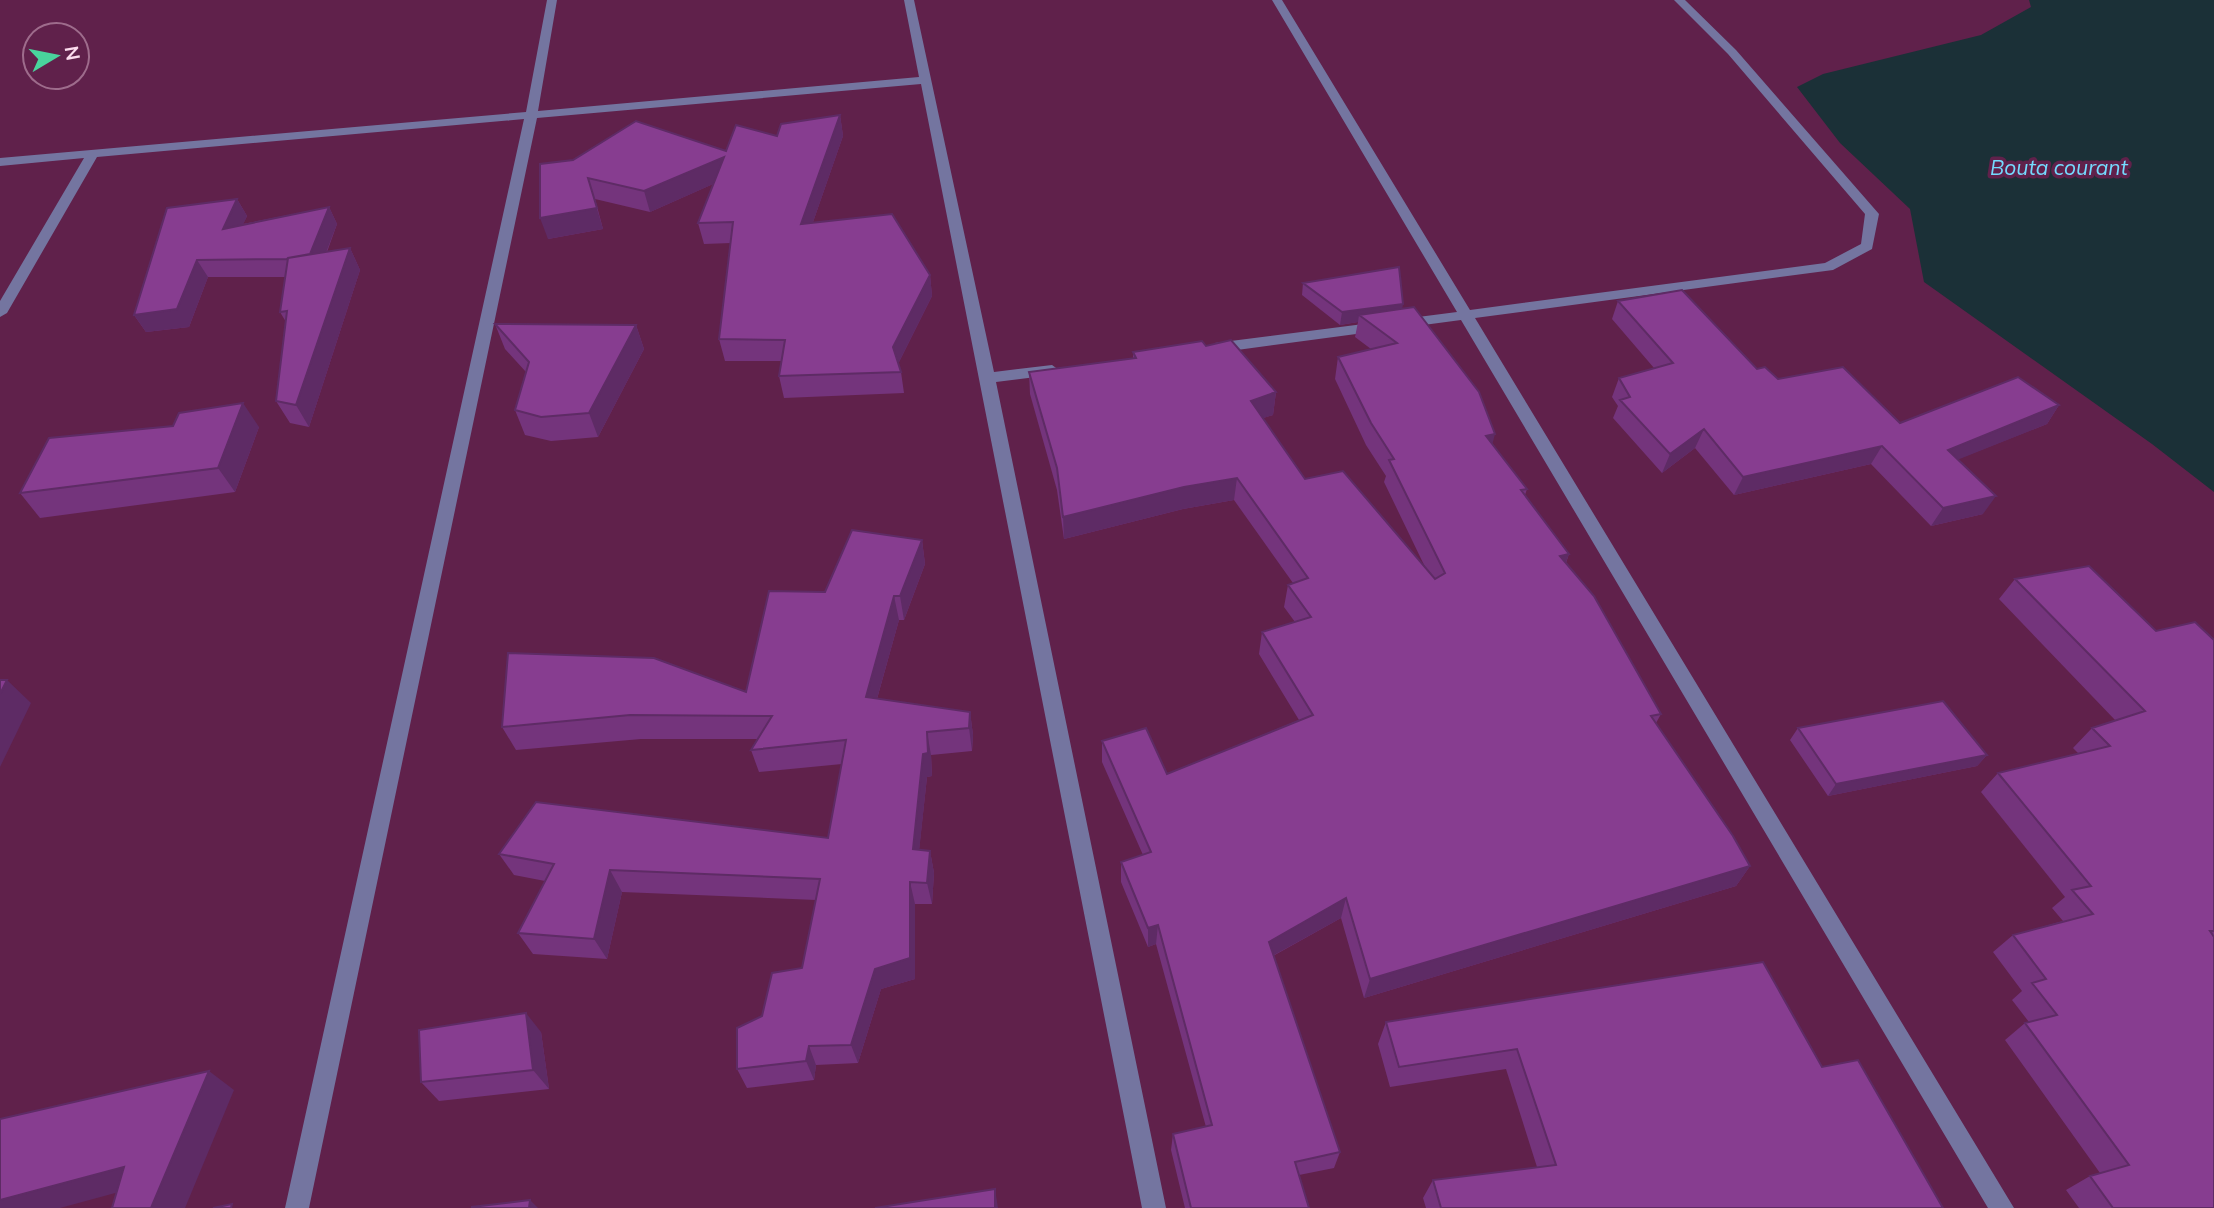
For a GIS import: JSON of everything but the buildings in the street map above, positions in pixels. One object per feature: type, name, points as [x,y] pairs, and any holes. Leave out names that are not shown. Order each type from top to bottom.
[{"type":"street","points":[[297,1208],[531,116],[552,0]]},
{"type":"street","points":[[909,0],[988,378],[1154,1208]]},
{"type":"street","points":[[1277,0],[2002,1208]]},
{"type":"street","points":[[1201,350],[1828,267],[1867,246],[1871,214],[1732,52],[1679,0]]},
{"type":"street","points":[[0,162],[925,80]]},
{"type":"street","points":[[0,313],[93,154]]},
{"type":"street","points":[[988,378],[1068,368]]},
{"type":"water","name":"Bouta courant","points":[[2029,0],[2214,0],[2214,492],[2152,444],[1924,282],[1910,209],[1840,143],[1797,87],[1823,74],[1981,35],[2031,7]]}]
